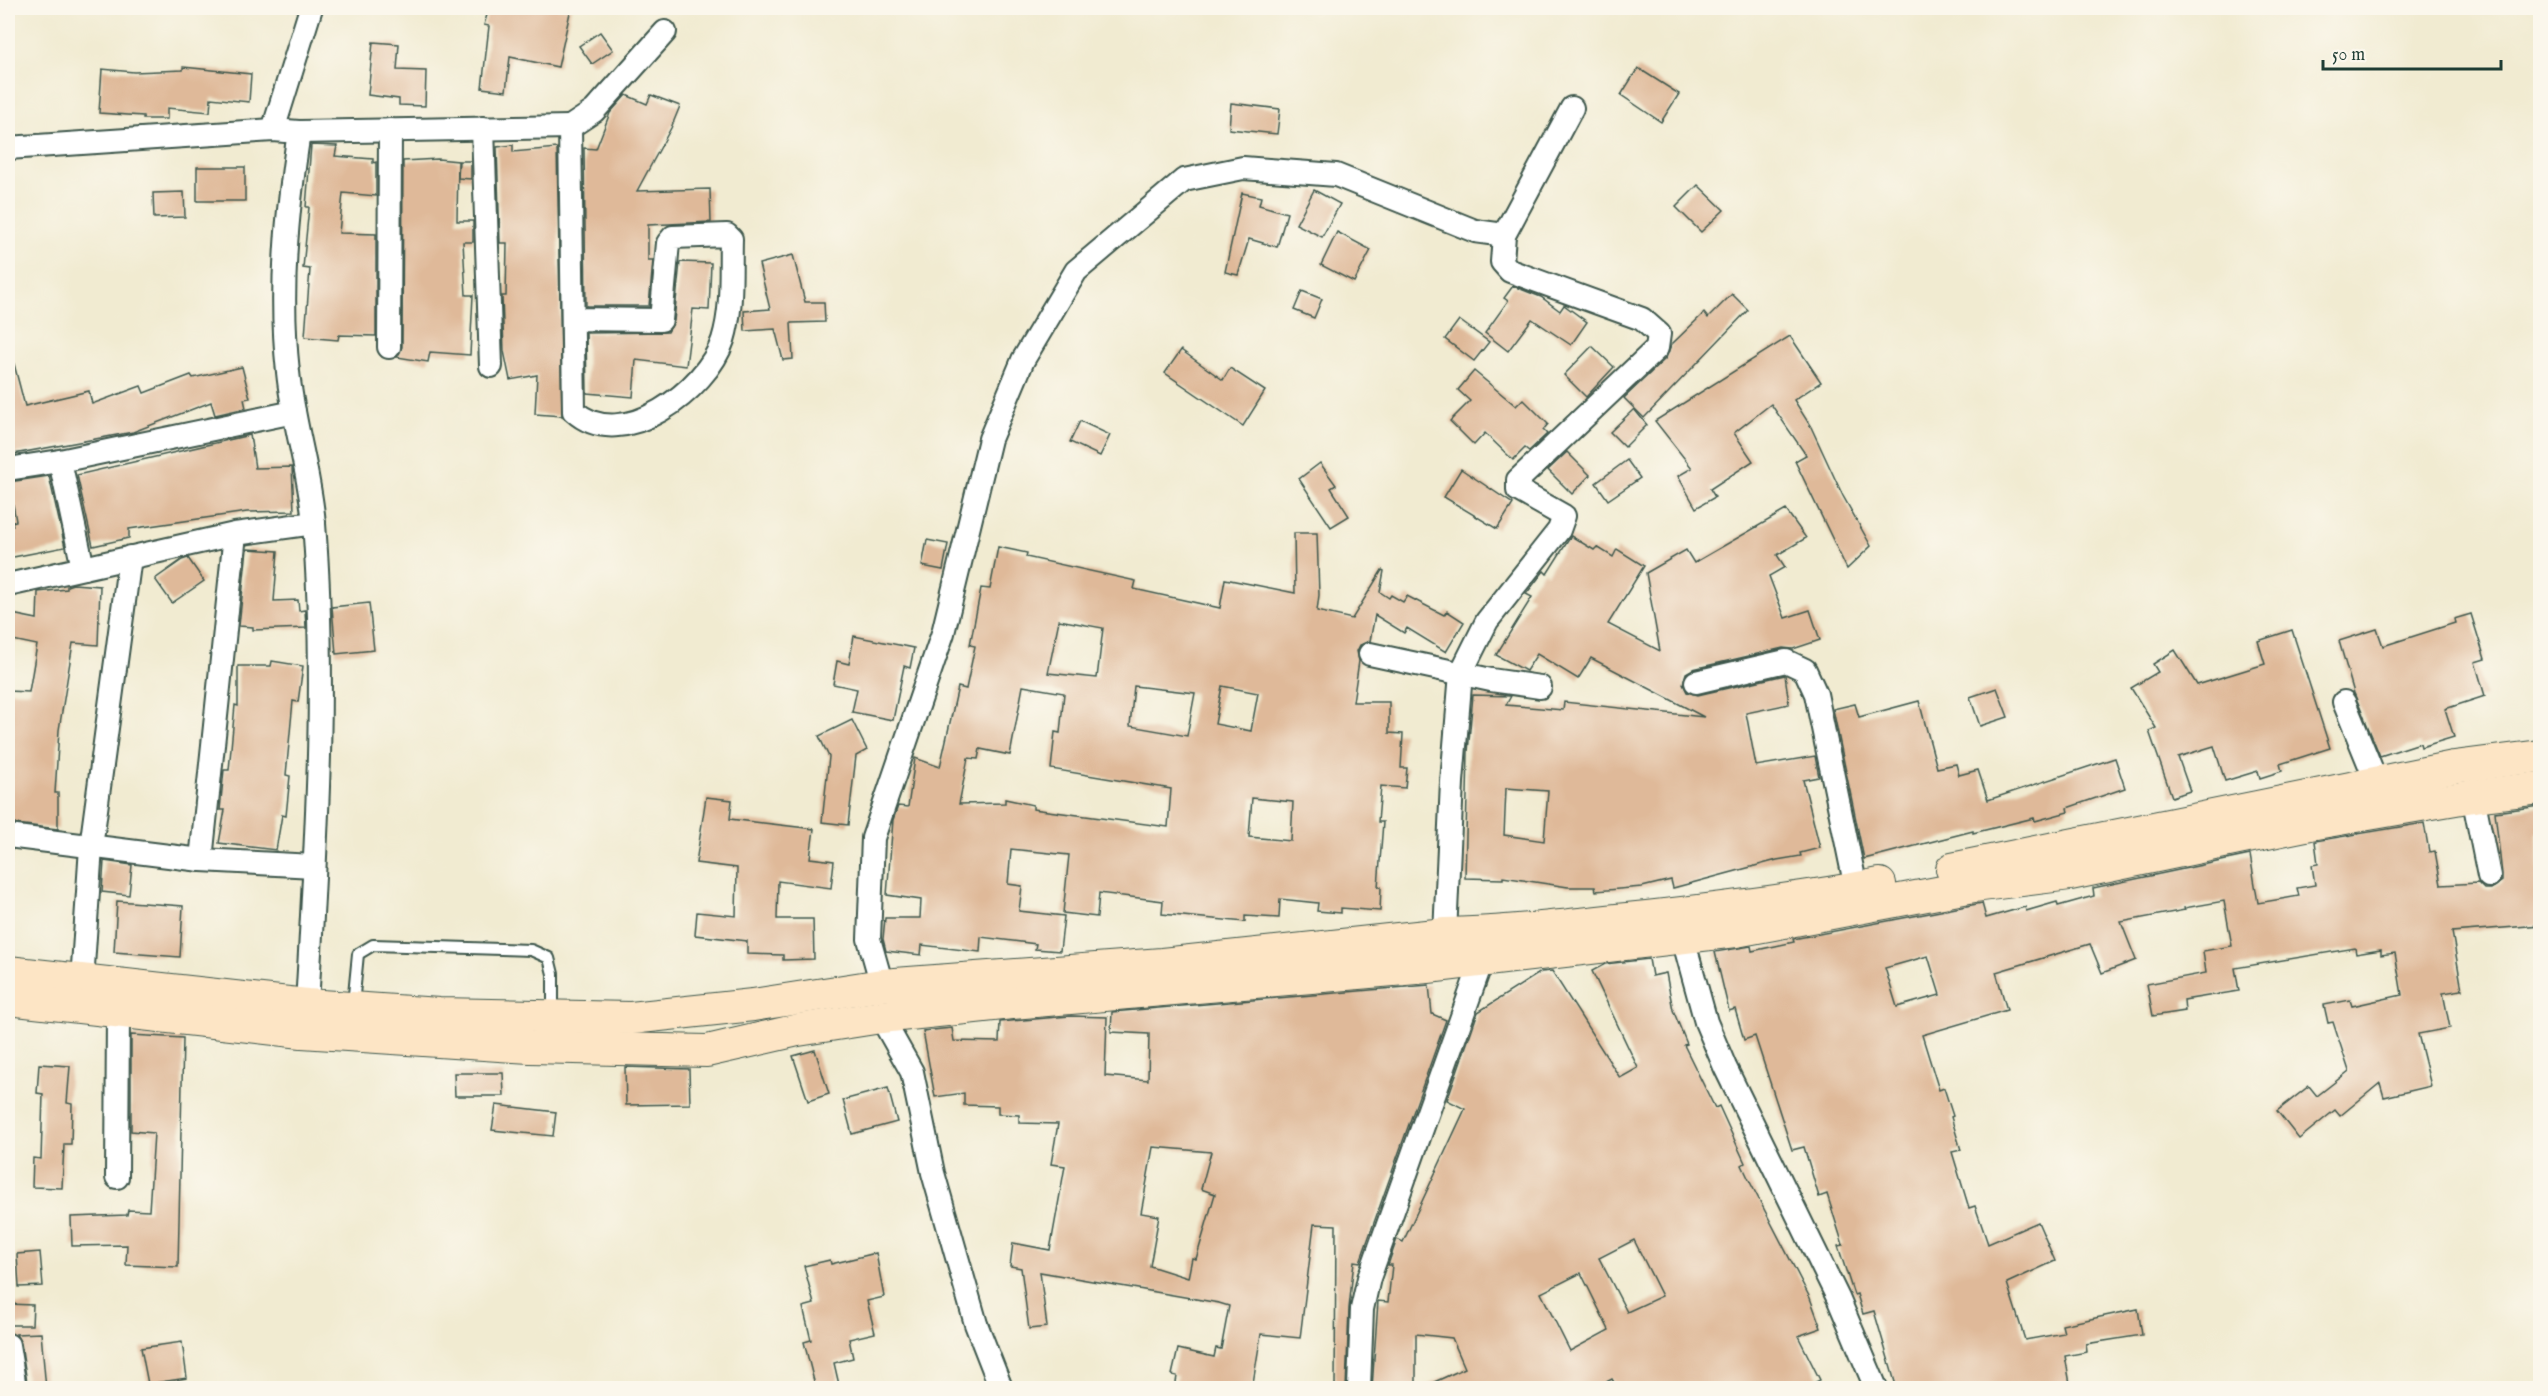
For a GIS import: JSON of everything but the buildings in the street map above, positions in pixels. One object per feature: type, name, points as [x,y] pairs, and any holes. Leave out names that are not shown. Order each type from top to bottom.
[{"type":"main road","points":[[8,999],[81,995],[353,1008],[537,1027],[707,1051],[798,1030],[881,1017],[1487,947],[1680,926],[1861,910],[1974,886],[2070,873],[2307,812],[2377,783],[2454,767],[2541,756]]},
{"type":"main road","points":[[1680,926],[1856,888],[2307,812],[2541,788]]},
{"type":"main road","points":[[8,972],[81,995],[118,1013],[302,1032],[537,1027],[753,1005],[882,985],[1162,964],[1445,934],[1487,947]]},
{"type":"street","points":[[273,130],[311,8]]},
{"type":"street","points":[[8,148],[273,130],[299,132],[570,127],[594,111],[665,32]]},
{"type":"street","points":[[1445,934],[1452,782],[1461,674],[1487,621],[1559,530],[1564,516],[1518,490],[1518,480],[1657,348],[1659,334],[1642,318],[1510,271],[1502,262],[1504,235],[1572,108]]},
{"type":"street","points":[[570,127],[574,411],[585,421],[604,426],[648,418],[681,396],[712,366],[729,319],[731,239],[727,235],[673,237],[666,249],[661,320],[573,319]]},
{"type":"street","points":[[483,128],[491,366]]},
{"type":"street","points":[[389,347],[390,130]]},
{"type":"street","points":[[299,132],[289,200],[283,276],[285,344],[294,412],[314,523],[321,713],[307,1005]]},
{"type":"street","points":[[882,985],[868,939],[873,838],[943,633],[990,440],[1023,360],[1076,271],[1184,180],[1243,168],[1336,175],[1475,231],[1504,235]]},
{"type":"street","points":[[8,470],[294,412]]},
{"type":"street","points":[[60,461],[83,568]]},
{"type":"street","points":[[8,585],[235,534],[314,523]]},
{"type":"street","points":[[201,860],[235,534]]},
{"type":"street","points":[[81,995],[91,847],[130,557]]},
{"type":"street","points":[[1370,654],[1461,674],[1540,687]]},
{"type":"street","points":[[1696,682],[1786,661],[1799,665],[1805,670],[1816,694],[1856,888]]},
{"type":"street","points":[[2344,702],[2377,783]]},
{"type":"street","points":[[2473,796],[2489,876]]},
{"type":"street","points":[[8,836],[201,860],[314,866]]},
{"type":"street","points":[[1680,926],[1706,1022],[1725,1067],[1838,1298],[1876,1389]]},
{"type":"street","points":[[1359,1389],[1362,1309],[1370,1278],[1487,947]]},
{"type":"street","points":[[117,1177],[118,1013]]},
{"type":"street","points":[[881,1017],[912,1072],[933,1173],[976,1324],[1001,1389]]},
{"type":"street","points":[[8,1345],[15,1389]]},
{"type":"lane","points":[[353,1008],[358,954],[373,945],[531,950],[549,958],[553,974],[537,1027]]}]
